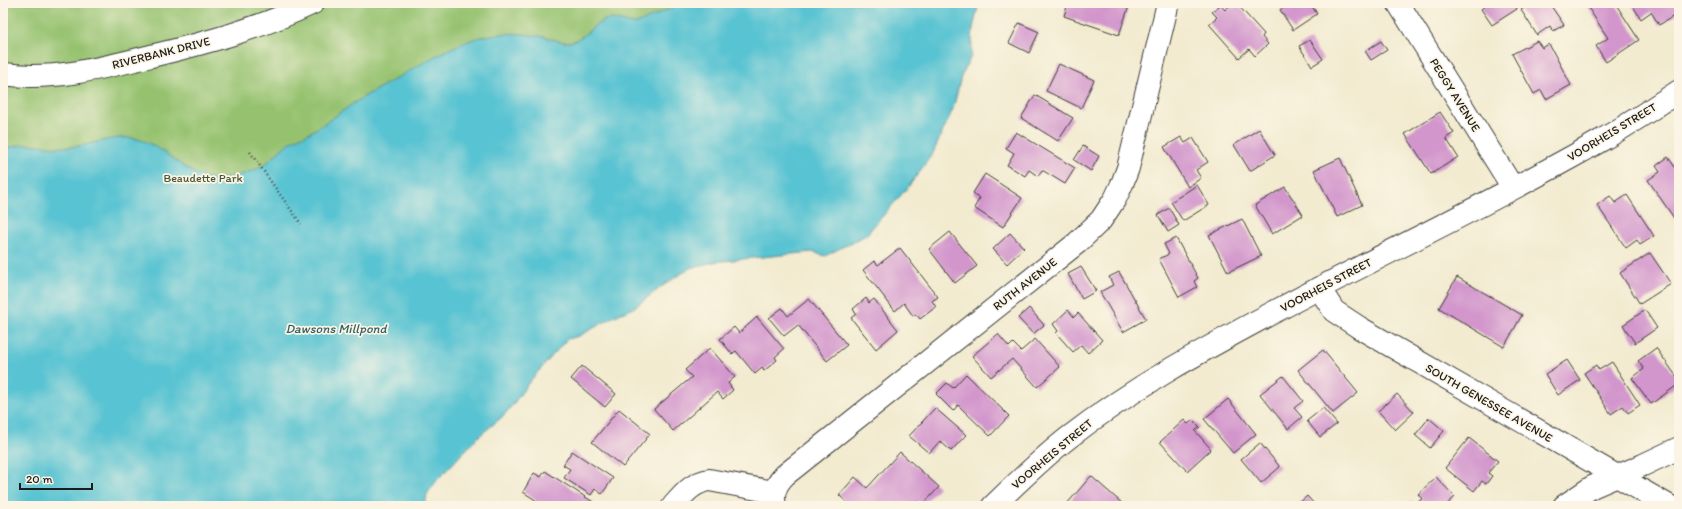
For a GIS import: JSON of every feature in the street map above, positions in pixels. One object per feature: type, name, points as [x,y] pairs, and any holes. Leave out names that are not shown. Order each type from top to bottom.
[{"type":"street","name":"RIVERBANK DRIVE","points":[[3,74],[22,76],[51,75],[116,65],[187,48],[284,17],[312,3]]},
{"type":"street","name":"RUTH AVENUE","points":[[774,499],[778,482],[785,475],[1071,248],[1101,220],[1115,198],[1128,168],[1168,3]]},
{"type":"street","name":"PEGGY AVENUE","points":[[1398,3],[1513,188]]},
{"type":"street","name":"VOORHEIS STREET","points":[[993,506],[1042,460],[1093,419],[1157,377],[1318,288],[1513,188],[1610,135],[1679,91]]},
{"type":"street","name":"SOUTH GENESSEE AVENUE","points":[[1318,288],[1334,311],[1360,328],[1669,506]]},
{"type":"street","points":[[1564,506],[1592,487],[1679,448]]},
{"type":"street","points":[[673,506],[692,486],[709,480],[774,499]]},
{"type":"path","points":[[250,152],[301,224]]},
{"type":"green space","name":"Beaudette Park","points":[[3,3],[863,3],[3,293]]},
{"type":"water","name":"Dawsons Millpond","points":[[687,3],[714,6],[750,3],[979,3],[973,28],[971,56],[961,77],[953,109],[933,153],[909,186],[866,235],[825,256],[812,252],[713,262],[690,268],[632,309],[619,314],[579,336],[567,339],[530,381],[501,418],[479,436],[438,479],[427,494],[425,506],[3,506],[3,150],[21,145],[71,147],[121,138],[137,139],[160,149],[180,164],[202,176],[214,179],[227,178],[260,167],[268,162],[289,143],[317,128],[362,98],[435,56],[474,39],[501,34],[520,34],[534,35],[562,42],[570,42],[580,38],[600,22],[605,20],[612,19],[636,24],[678,5]]},
{"type":"building","points":[[1068,3],[1119,3],[1129,6],[1119,35],[1064,16]]},
{"type":"building","points":[[1232,3],[1236,3],[1264,34],[1262,37],[1268,44],[1255,56],[1249,49],[1239,58],[1209,24],[1217,17],[1212,12],[1220,5],[1225,10]]},
{"type":"building","points":[[1290,3],[1310,3],[1317,14],[1293,30],[1280,10]]},
{"type":"building","points":[[1490,3],[1513,3],[1517,9],[1492,25],[1481,9]]},
{"type":"building","points":[[1532,3],[1549,3],[1564,25],[1553,31],[1550,26],[1537,35],[1521,10]]},
{"type":"building","points":[[1585,3],[1607,3],[1609,6],[1615,3],[1639,40],[1606,62],[1596,46],[1608,38]]},
{"type":"building","points":[[1631,3],[1678,3],[1679,13],[1659,25],[1651,12],[1641,19]]},
{"type":"building","points":[[1019,23],[1039,32],[1029,53],[1009,43]]},
{"type":"building","points":[[1310,40],[1323,59],[1312,66],[1299,46]]},
{"type":"building","points":[[1381,41],[1387,50],[1371,60],[1365,51]]},
{"type":"building","points":[[1537,41],[1542,48],[1549,44],[1571,85],[1546,99],[1541,90],[1534,94],[1512,54]]},
{"type":"building","points":[[1059,64],[1094,80],[1081,108],[1046,91]]},
{"type":"building","points":[[1035,95],[1073,118],[1058,141],[1021,118]]},
{"type":"building","points":[[1440,112],[1454,133],[1446,138],[1458,157],[1431,174],[1405,134]]},
{"type":"building","points":[[1259,129],[1275,155],[1250,171],[1234,145]]},
{"type":"building","points":[[1016,132],[1075,168],[1065,184],[1042,170],[1038,176],[1029,170],[1025,176],[1007,165],[1014,153],[1006,148]]},
{"type":"building","points":[[1181,137],[1185,143],[1193,138],[1208,162],[1196,170],[1201,178],[1188,187],[1164,147]]},
{"type":"building","points":[[1083,146],[1099,156],[1091,171],[1074,160]]},
{"type":"building","points":[[1668,157],[1679,173],[1679,219],[1676,221],[1648,180],[1660,172],[1656,166]]},
{"type":"building","points":[[1340,158],[1362,205],[1337,217],[1314,170]]},
{"type":"building","points":[[985,174],[1022,198],[1003,227],[974,208],[980,198],[973,193]]},
{"type":"building","points":[[1197,185],[1209,205],[1183,221],[1171,202]]},
{"type":"building","points":[[1285,187],[1303,215],[1272,234],[1255,205]]},
{"type":"building","points":[[1627,195],[1654,236],[1640,245],[1637,240],[1626,248],[1597,205],[1610,196],[1615,203]]},
{"type":"building","points":[[1169,208],[1179,225],[1168,232],[1158,215]]},
{"type":"building","points":[[1242,219],[1261,256],[1228,272],[1209,235]]},
{"type":"building","points":[[950,232],[977,266],[955,283],[929,249]]},
{"type":"building","points":[[1010,233],[1024,248],[1007,264],[993,249]]},
{"type":"building","points":[[1176,238],[1198,278],[1194,281],[1197,287],[1179,297],[1159,259],[1169,254],[1164,244]]},
{"type":"building","points":[[900,248],[938,297],[932,301],[936,307],[920,319],[916,314],[913,316],[904,303],[895,311],[863,270],[874,261],[878,265]]},
{"type":"building","points":[[1650,253],[1671,284],[1640,304],[1620,273]]},
{"type":"building","points":[[1081,267],[1096,291],[1082,299],[1068,274]]},
{"type":"building","points":[[1119,272],[1146,319],[1123,332],[1100,292],[1113,285],[1109,277]]},
{"type":"building","points":[[1457,277],[1522,315],[1504,347],[1439,308]]},
{"type":"building","points":[[866,298],[869,303],[874,299],[898,330],[876,349],[851,318],[856,314],[853,309]]},
{"type":"building","points":[[809,299],[847,345],[827,361],[798,325],[784,336],[769,318],[782,308],[788,316]]},
{"type":"building","points":[[1029,308],[1044,325],[1033,334],[1018,318]]},
{"type":"building","points":[[1068,310],[1074,317],[1078,313],[1102,340],[1088,353],[1081,345],[1073,352],[1056,333],[1058,331],[1053,324]]},
{"type":"building","points":[[1645,310],[1657,328],[1635,343],[1623,325]]},
{"type":"building","points":[[757,317],[784,349],[775,357],[777,360],[764,371],[762,368],[755,374],[736,351],[732,354],[720,339],[734,327],[739,333]]},
{"type":"building","points":[[998,334],[1009,347],[1013,343],[1021,351],[1035,339],[1060,367],[1037,387],[1012,359],[991,377],[972,356]]},
{"type":"building","points":[[710,348],[735,377],[728,383],[733,390],[723,399],[717,392],[673,431],[654,409],[692,377],[685,370]]},
{"type":"building","points":[[1656,348],[1679,380],[1679,384],[1651,404],[1632,378],[1644,369],[1638,361]]},
{"type":"building","points":[[1323,350],[1358,393],[1333,413],[1298,370]]},
{"type":"building","points":[[1567,360],[1580,380],[1558,395],[1545,374]]},
{"type":"building","points":[[1612,362],[1640,405],[1628,413],[1623,406],[1611,414],[1584,373],[1596,365],[1599,370]]},
{"type":"building","points":[[582,366],[616,394],[605,407],[571,379]]},
{"type":"building","points":[[966,374],[1009,416],[990,436],[958,405],[953,411],[936,394],[947,383],[953,388]]},
{"type":"building","points":[[1283,376],[1303,401],[1294,408],[1302,417],[1288,429],[1260,394]]},
{"type":"building","points":[[1397,394],[1414,412],[1395,430],[1378,411]]},
{"type":"building","points":[[1228,399],[1256,434],[1233,453],[1204,419]]},
{"type":"building","points":[[935,408],[966,435],[951,451],[940,441],[929,453],[909,436]]},
{"type":"building","points":[[1323,408],[1337,424],[1320,437],[1307,421]]},
{"type":"building","points":[[619,409],[650,434],[623,467],[592,442]]},
{"type":"building","points":[[1429,418],[1444,431],[1430,448],[1415,435]]},
{"type":"building","points":[[1184,420],[1188,424],[1193,420],[1200,427],[1195,431],[1211,449],[1187,471],[1160,442]]},
{"type":"building","points":[[1469,438],[1498,461],[1488,473],[1492,476],[1486,484],[1482,481],[1474,491],[1445,468]]},
{"type":"building","points":[[1260,443],[1280,467],[1261,483],[1241,459]]},
{"type":"building","points":[[572,451],[613,478],[602,494],[595,489],[591,495],[564,478],[570,469],[563,465]]},
{"type":"building","points":[[900,452],[939,487],[922,506],[917,501],[912,506],[851,506],[839,495],[855,477],[867,488]]},
{"type":"building","points":[[545,471],[593,502],[591,506],[545,506],[523,492],[534,473],[541,477]]},
{"type":"building","points":[[1091,476],[1124,505],[1066,505]]},
{"type":"building","points":[[1436,477],[1455,497],[1445,506],[1406,506],[1411,501],[1414,505],[1422,499],[1418,494]]},
{"type":"building","points":[[1307,496],[1316,506],[1296,506]]}]
